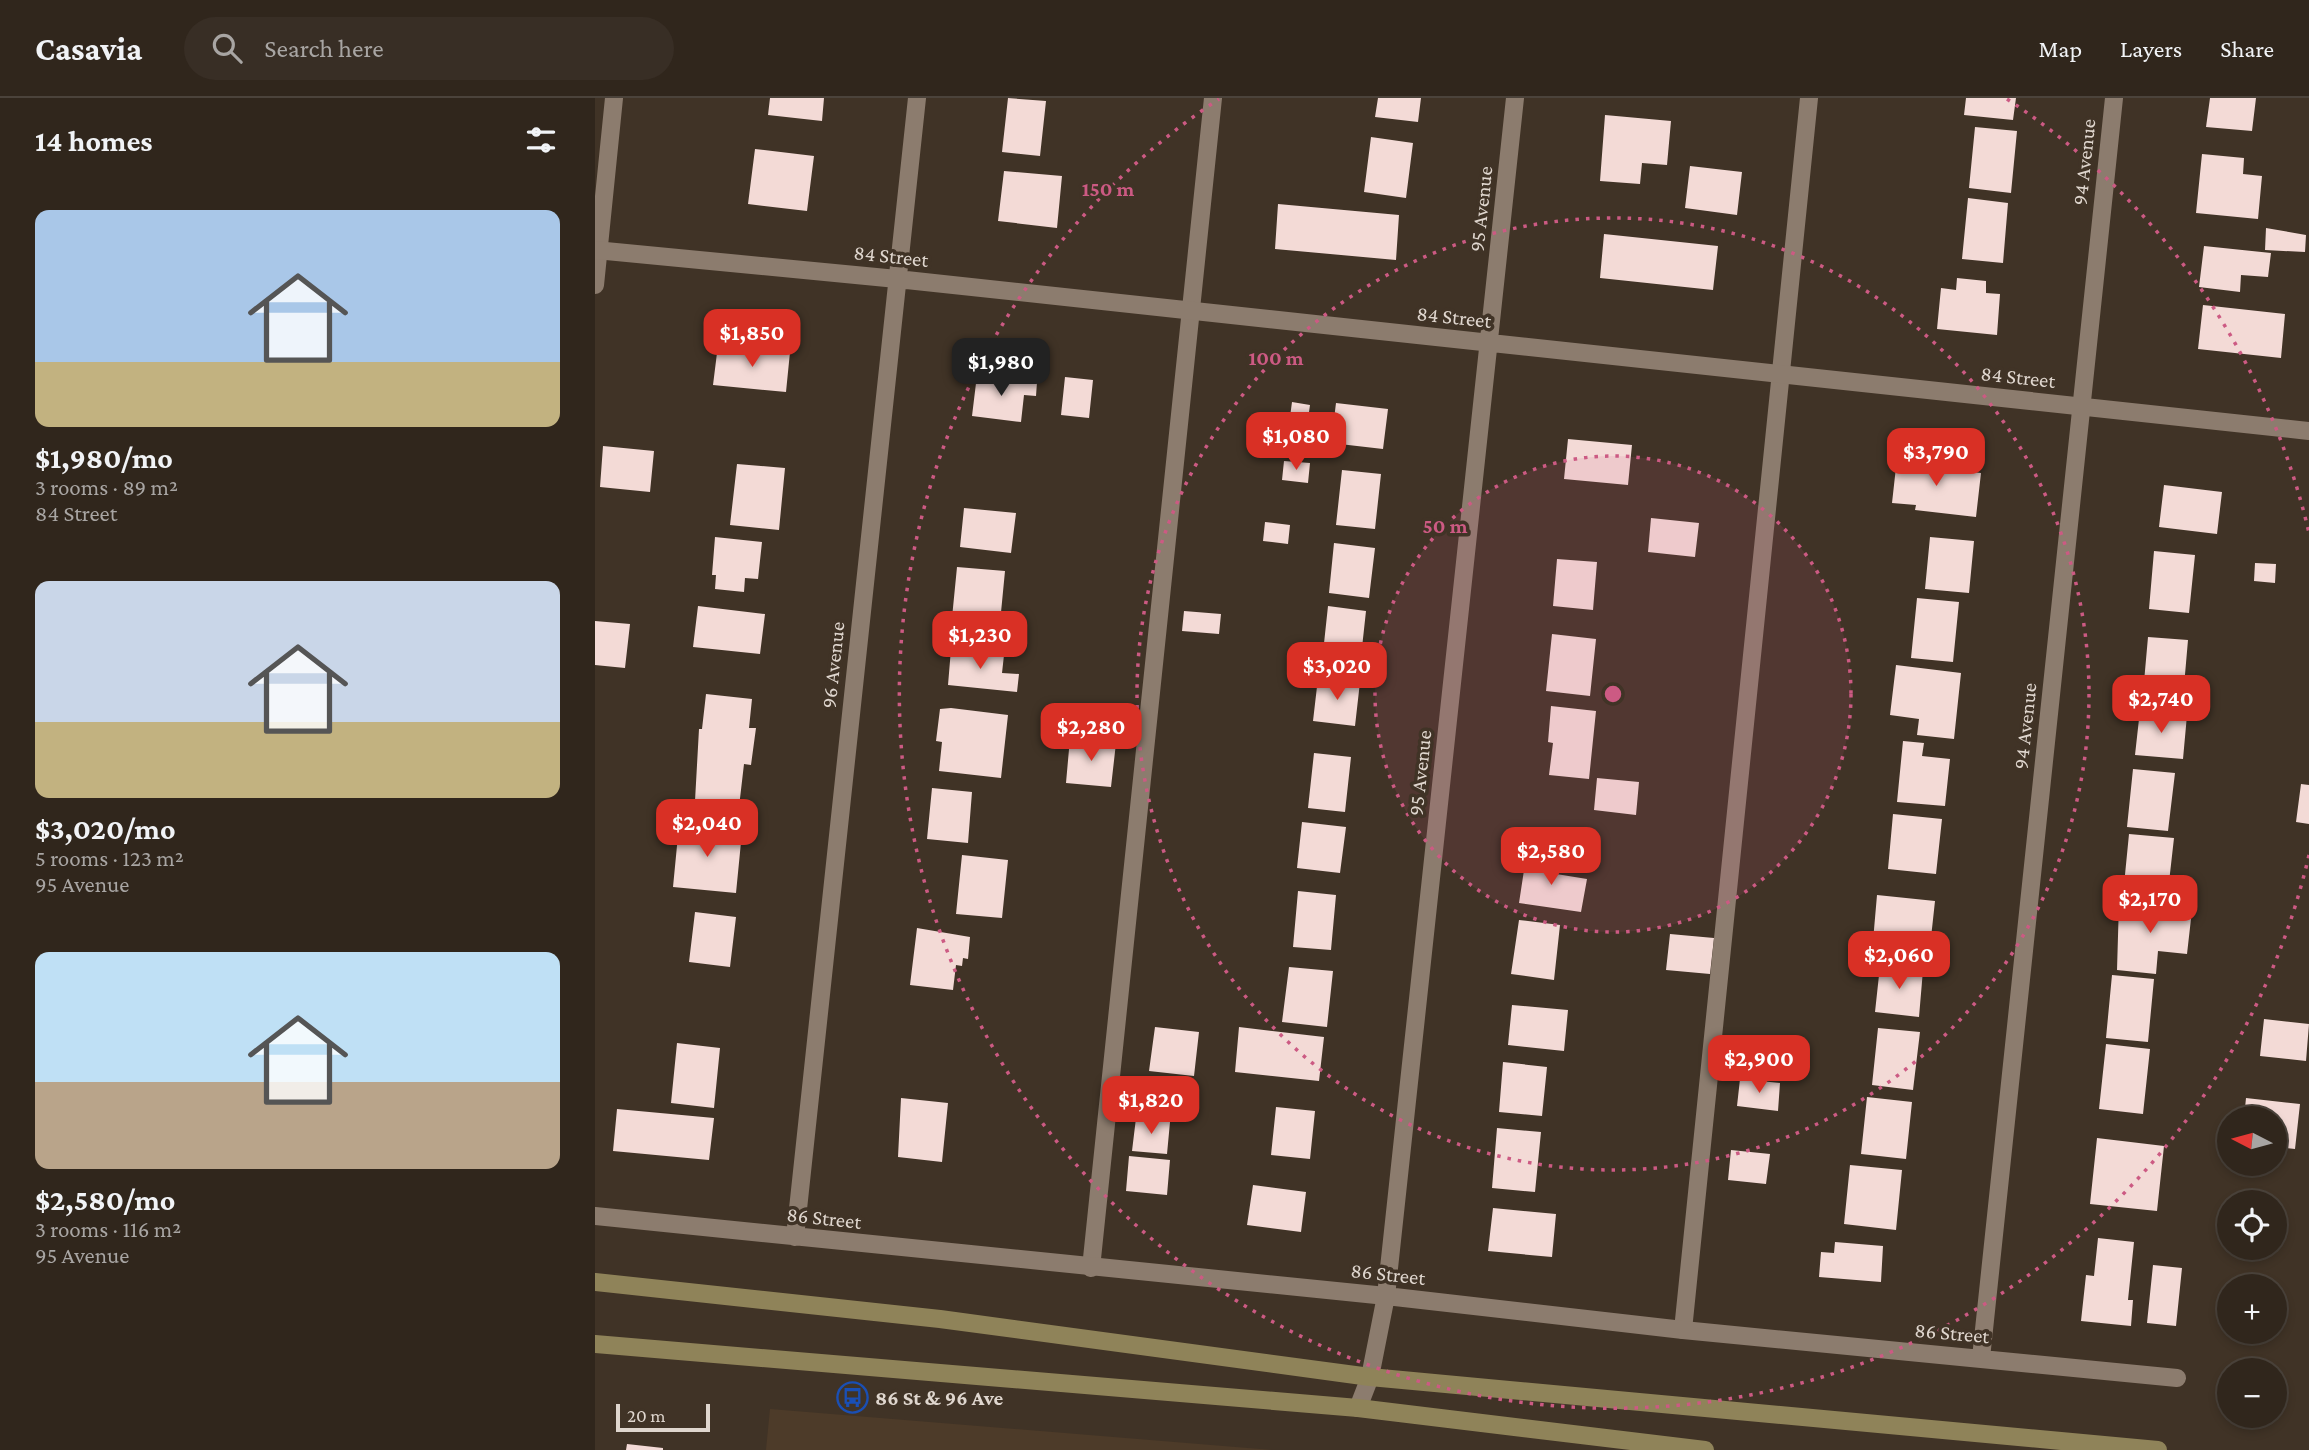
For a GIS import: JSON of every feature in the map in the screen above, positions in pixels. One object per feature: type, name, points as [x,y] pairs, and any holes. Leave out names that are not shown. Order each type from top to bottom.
[{"type":"main road","points":[[595,1282],[940,1320],[1370,1377],[2158,1450]]},
{"type":"main road","points":[[595,1344],[1358,1408],[1705,1450]]},
{"type":"street","points":[[595,285],[614,98]]},
{"type":"street","name":"96 Avenue","points":[[795,1237],[917,98]]},
{"type":"street","points":[[1091,1268],[1213,98]]},
{"type":"street","name":"95 Avenue","points":[[1358,1408],[1370,1377],[1387,1296],[1515,98]]},
{"type":"street","points":[[1682,1330],[1809,98]]},
{"type":"street","name":"94 Avenue","points":[[1981,1358],[2114,98]]},
{"type":"street","name":"84 Street","points":[[597,250],[897,279],[1191,313],[2309,431]]},
{"type":"street","name":"86 Street","points":[[595,1216],[1387,1296],[1682,1330],[2177,1378]]},
{"type":"shaded area","points":[[770,1409],[1272,1450],[766,1450]]},
{"type":"building","points":[[770,98],[824,98],[822,121],[768,115]]},
{"type":"building","points":[[1008,98],[1046,101],[1040,156],[1002,152]]},
{"type":"building","points":[[1378,98],[1421,98],[1418,122],[1375,117]]},
{"type":"building","points":[[1966,98],[2016,98],[2013,120],[1964,115]]},
{"type":"building","points":[[2210,98],[2256,98],[2252,131],[2206,127]]},
{"type":"building","points":[[1605,115],[1671,121],[1667,165],[1642,163],[1640,184],[1600,181]]},
{"type":"building","points":[[1975,127],[2017,131],[2011,193],[1969,188]]},
{"type":"building","points":[[1371,137],[1413,143],[1406,198],[1364,192]]},
{"type":"building","points":[[755,149],[814,156],[807,211],[748,204]]},
{"type":"building","points":[[2202,154],[2244,158],[2243,174],[2262,176],[2258,219],[2196,213]]},
{"type":"building","points":[[1690,166],[1742,172],[1737,215],[1685,208]]},
{"type":"building","points":[[1004,171],[1062,176],[1057,228],[998,221]]},
{"type":"building","points":[[1968,198],[2008,203],[2003,263],[1962,259]]},
{"type":"building","points":[[1278,204],[1399,215],[1396,260],[1275,249]]},
{"type":"building","points":[[2266,228],[2306,235],[2305,252],[2265,250]]},
{"type":"building","points":[[1604,234],[1718,246],[1713,290],[1600,278]]},
{"type":"building","points":[[2204,246],[2271,253],[2268,277],[2241,275],[2240,292],[2199,287]]},
{"type":"building","points":[[1957,278],[1986,281],[1986,293],[2000,294],[1997,335],[1937,329],[1941,288],[1956,290]]},
{"type":"building","points":[[2203,305],[2285,314],[2281,358],[2198,349]]},
{"type":"building","points":[[718,345],[790,352],[786,392],[713,385]]},
{"type":"building","points":[[977,375],[1037,382],[1036,396],[1024,395],[1021,422],[972,416]]},
{"type":"building","points":[[1065,377],[1093,380],[1089,418],[1061,415]]},
{"type":"building","points":[[1292,402],[1310,405],[1308,419],[1290,417]]},
{"type":"building","points":[[1336,403],[1388,409],[1383,449],[1331,443]]},
{"type":"building","points":[[1568,439],[1632,445],[1628,485],[1564,479]]},
{"type":"building","points":[[603,446],[654,451],[650,492],[600,487]]},
{"type":"building","points":[[1897,458],[1954,465],[1954,470],[1981,473],[1976,517],[1915,510],[1916,505],[1892,503]]},
{"type":"building","points":[[1284,461],[1310,463],[1308,483],[1282,480]]},
{"type":"building","points":[[737,464],[785,468],[779,530],[730,525]]},
{"type":"building","points":[[1342,470],[1381,474],[1375,529],[1336,525]]},
{"type":"building","points":[[2164,485],[2222,492],[2217,534],[2159,527]]},
{"type":"building","points":[[964,508],[1016,513],[1011,553],[960,547]]},
{"type":"building","points":[[1651,518],[1699,523],[1695,557],[1648,552]]},
{"type":"building","points":[[1265,522],[1290,525],[1288,544],[1263,541]]},
{"type":"building","points":[[715,537],[762,542],[758,579],[745,578],[744,592],[715,589],[716,575],[712,575]]},
{"type":"building","points":[[1930,537],[1974,541],[1969,593],[1925,589]]},
{"type":"building","points":[[1334,543],[1375,548],[1369,598],[1329,593]]},
{"type":"building","points":[[2154,551],[2195,555],[2189,613],[2149,609]]},
{"type":"building","points":[[1557,559],[1597,562],[1593,610],[1553,606]]},
{"type":"building","points":[[2255,563],[2276,564],[2275,583],[2254,581]]},
{"type":"building","points":[[957,567],[1005,571],[999,633],[951,628]]},
{"type":"building","points":[[1917,598],[1959,602],[1953,662],[1911,658]]},
{"type":"building","points":[[698,606],[765,614],[760,654],[693,647]]},
{"type":"building","points":[[1328,606],[1366,611],[1360,666],[1322,662]]},
{"type":"building","points":[[1184,611],[1221,614],[1219,634],[1182,631]]},
{"type":"building","points":[[595,621],[630,624],[625,668],[595,665]]},
{"type":"building","points":[[1552,634],[1596,639],[1590,696],[1546,691]]},
{"type":"building","points":[[2148,637],[2188,640],[2184,686],[2144,682]]},
{"type":"building","points":[[951,649],[1004,655],[1002,673],[1019,674],[1017,692],[948,685]]},
{"type":"building","points":[[1896,665],[1961,673],[1954,739],[1917,735],[1919,719],[1890,715]]},
{"type":"building","points":[[1318,678],[1360,682],[1355,726],[1313,721]]},
{"type":"building","points":[[706,694],[752,699],[749,728],[756,728],[751,765],[744,764],[739,807],[695,801],[699,729],[702,729]]},
{"type":"building","points":[[1551,706],[1596,711],[1589,779],[1549,775],[1553,743],[1548,742]]},
{"type":"building","points":[[940,709],[1008,715],[1001,778],[939,771],[942,742],[936,741]]},
{"type":"building","points":[[2140,710],[2187,715],[2183,759],[2135,755]]},
{"type":"building","points":[[1070,738],[1116,743],[1111,787],[1066,783]]},
{"type":"building","points":[[1903,741],[1924,743],[1922,756],[1950,759],[1945,806],[1897,802]]},
{"type":"building","points":[[1314,753],[1351,757],[1345,812],[1308,808]]},
{"type":"building","points":[[2133,769],[2175,773],[2168,831],[2127,827]]},
{"type":"building","points":[[1597,778],[1639,782],[1636,815],[1594,810]]},
{"type":"building","points":[[2301,784],[2309,785],[2309,824],[2296,822]]},
{"type":"building","points":[[932,788],[972,792],[968,843],[927,839]]},
{"type":"building","points":[[1893,814],[1942,819],[1936,874],[1888,869]]},
{"type":"building","points":[[1302,822],[1346,827],[1340,873],[1297,868]]},
{"type":"building","points":[[679,825],[742,832],[736,893],[673,887]]},
{"type":"building","points":[[2129,834],[2174,838],[2167,900],[2123,895]]},
{"type":"building","points":[[962,855],[1008,860],[1002,918],[956,914]]},
{"type":"building","points":[[1526,857],[1552,861],[1550,873],[1587,879],[1581,912],[1519,903]]},
{"type":"building","points":[[1298,891],[1336,895],[1331,950],[1293,947]]},
{"type":"building","points":[[1877,895],[1935,901],[1930,947],[1873,941]]},
{"type":"building","points":[[2119,902],[2192,910],[2187,954],[2158,951],[2156,974],[2117,970]]},
{"type":"building","points":[[695,912],[736,917],[730,967],[689,962]]},
{"type":"building","points":[[1519,920],[1560,925],[1554,980],[1511,974]]},
{"type":"building","points":[[917,928],[970,937],[968,959],[963,958],[962,966],[956,965],[953,990],[910,985]]},
{"type":"building","points":[[1670,934],[1714,938],[1710,974],[1666,970]]},
{"type":"building","points":[[1880,966],[1923,970],[1919,1017],[1875,1012]]},
{"type":"building","points":[[1289,967],[1333,971],[1327,1027],[1282,1022]]},
{"type":"building","points":[[2112,975],[2154,979],[2148,1042],[2106,1038]]},
{"type":"building","points":[[1512,1005],[1568,1010],[1564,1051],[1508,1045]]},
{"type":"building","points":[[2264,1019],[2309,1024],[2306,1061],[2260,1056]]},
{"type":"building","points":[[1155,1027],[1199,1032],[1194,1076],[1149,1071]]},
{"type":"building","points":[[1239,1027],[1324,1037],[1319,1081],[1235,1072]]},
{"type":"building","points":[[1878,1028],[1920,1032],[1913,1090],[1872,1085]]},
{"type":"building","points":[[677,1043],[720,1048],[714,1108],[671,1103]]},
{"type":"building","points":[[2106,1044],[2150,1049],[2143,1114],[2099,1109]]},
{"type":"building","points":[[1503,1062],[1547,1067],[1542,1116],[1499,1112]]},
{"type":"building","points":[[1740,1079],[1780,1083],[1778,1111],[1737,1106]]},
{"type":"building","points":[[1867,1097],[1912,1102],[1906,1159],[1861,1154]]},
{"type":"building","points":[[901,1098],[948,1103],[942,1162],[898,1157]]},
{"type":"building","points":[[2246,1098],[2300,1104],[2295,1149],[2287,1148],[2287,1106],[2245,1106]]},
{"type":"building","points":[[1276,1107],[1315,1111],[1310,1159],[1271,1155]]},
{"type":"building","points":[[617,1109],[714,1118],[709,1160],[613,1151]]},
{"type":"building","points":[[1136,1118],[1170,1122],[1167,1154],[1132,1151]]},
{"type":"building","points":[[1497,1128],[1541,1132],[1535,1192],[1492,1188]]},
{"type":"building","points":[[2097,1138],[2164,1146],[2157,1211],[2090,1204]]},
{"type":"building","points":[[1731,1150],[1770,1154],[1766,1184],[1728,1180]]},
{"type":"building","points":[[1129,1156],[1170,1160],[1167,1195],[1126,1191]]},
{"type":"building","points":[[1850,1165],[1902,1170],[1896,1230],[1844,1224]]},
{"type":"building","points":[[1253,1185],[1306,1192],[1301,1232],[1247,1225]]},
{"type":"building","points":[[1493,1208],[1556,1214],[1552,1257],[1488,1251]]},
{"type":"building","points":[[2098,1238],[2134,1242],[2128,1300],[2133,1300],[2131,1326],[2081,1321],[2086,1275],[2094,1276]]},
{"type":"building","points":[[1835,1242],[1883,1246],[1881,1282],[1819,1277],[1821,1252],[1834,1253]]},
{"type":"building","points":[[2153,1265],[2182,1268],[2176,1326],[2147,1323]]},
{"type":"building","points":[[627,1444],[663,1448],[663,1450],[626,1450]]},
{"type":"place","name":"86 St & 96 Ave","points":[[852,1398]]}]
